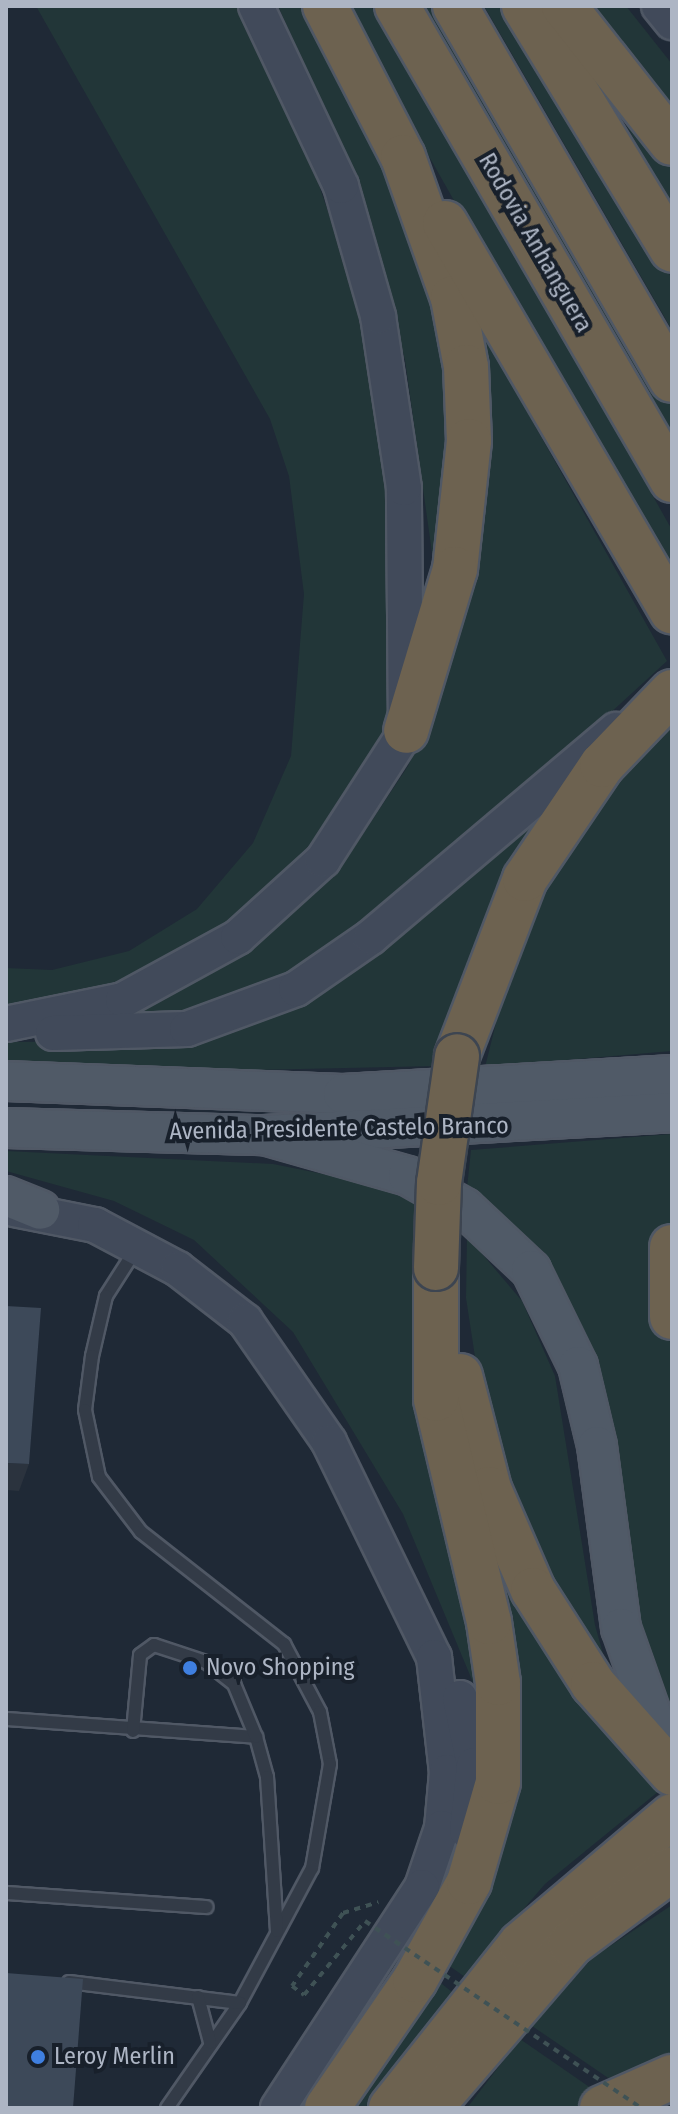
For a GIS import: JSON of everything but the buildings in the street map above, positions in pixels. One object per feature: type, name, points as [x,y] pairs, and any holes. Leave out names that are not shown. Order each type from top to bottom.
[{"type":"highway","points":[[325,6],[403,157],[490,292],[672,611]]},
{"type":"highway","name":"Rodovia Anhanguera","points":[[397,6],[672,480]]},
{"type":"highway","name":"Rodovia Anhanguera","points":[[455,6],[672,380]]},
{"type":"highway","points":[[524,6],[672,249]]},
{"type":"highway","points":[[564,6],[672,143]]},
{"type":"highway","points":[[403,157],[453,298],[469,441],[445,619],[406,731]]},
{"type":"highway","points":[[327,2108],[443,1929],[488,1834],[499,1741],[489,1622],[436,1399],[436,1268],[446,1114],[471,1009],[525,879],[658,703]]},
{"type":"highway","points":[[672,1247],[672,1317]]},
{"type":"highway","points":[[436,1268],[475,1442],[508,1536],[569,1651],[672,1771]]},
{"type":"highway","points":[[391,2108],[521,1944],[672,1816]]},
{"type":"highway","points":[[430,2108],[571,1944],[672,1869]]},
{"type":"highway","points":[[602,2108],[672,2077]]},
{"type":"main road","points":[[6,1024],[123,1000],[238,937],[323,860],[406,731],[404,488],[378,316],[341,186],[256,6]]},
{"type":"main road","points":[[659,6],[672,22]]},
{"type":"main road","points":[[6,1032],[187,1029],[296,989],[371,937],[605,736],[658,703]]},
{"type":"main road","name":"Avenida Presidente Castelo Branco","points":[[6,1081],[343,1094],[672,1075]]},
{"type":"main road","name":"Avenida Presidente Castelo Branco","points":[[6,1128],[264,1135],[672,1112]]},
{"type":"main road","points":[[264,1135],[408,1176],[474,1215],[531,1270],[578,1366],[597,1446],[621,1628],[672,1771]]},
{"type":"main road","points":[[17,1205],[138,1247],[219,1297],[271,1350],[329,1442],[456,1683],[474,1765],[471,1818],[443,1929]]},
{"type":"main road","points":[[278,2108],[405,1922],[442,1828],[448,1740],[419,1616]]},
{"type":"lane","points":[[138,1247],[106,1296],[85,1410],[88,1444],[119,1508],[270,1627],[320,1712],[330,1764],[327,1816],[312,1868],[240,2003],[167,2108]]},
{"type":"lane","points":[[133,1731],[140,1655],[154,1645],[206,1662],[234,1684],[256,1737],[267,1777],[277,1931]]},
{"type":"lane","points":[[6,1719],[133,1731],[256,1737]]},
{"type":"lane","points":[[6,1893],[207,1907]]},
{"type":"lane","points":[[46,1977],[240,2003]]},
{"type":"lane","points":[[198,1997],[210,2042]]},
{"type":"path","points":[[343,1913],[292,1986],[304,1995],[365,1921],[641,2108]]},
{"type":"green space","points":[[36,6],[240,6],[299,127],[355,290],[378,385],[403,639],[387,731],[362,782],[284,888],[127,989],[6,1013],[6,968],[52,970],[129,951],[197,909],[253,843],[291,756],[304,594],[289,476],[270,419]]},
{"type":"green space","points":[[278,6],[300,6],[392,181],[427,277],[448,405],[434,567],[405,360],[381,268],[335,132]]},
{"type":"green space","points":[[344,6],[371,6],[538,292],[672,530],[672,586]]},
{"type":"green space","points":[[414,6],[442,6],[604,284],[672,405],[672,451]]},
{"type":"green space","points":[[484,6],[512,6],[563,88],[672,279],[672,330]]},
{"type":"green space","points":[[576,6],[626,6],[672,64],[672,125]]},
{"type":"green space","points":[[615,105],[672,167],[672,207]]},
{"type":"green space","points":[[465,301],[667,661],[524,792],[350,936],[283,980],[208,1008],[113,1020],[291,912],[359,840],[408,766],[427,724]]},
{"type":"green space","points":[[672,726],[672,1051],[485,1067],[510,967],[550,877],[598,803]]},
{"type":"green space","points":[[533,825],[476,942],[438,1066],[208,1071],[6,1063],[6,1042],[159,1041],[403,924]]},
{"type":"green space","points":[[672,1134],[672,1217],[660,1305],[672,1350],[672,1722],[638,1635],[609,1420],[586,1334],[544,1258],[467,1188],[471,1150]]},
{"type":"green space","points":[[6,1151],[273,1164],[373,1184],[417,1204],[415,1334],[489,1721],[403,1514],[293,1332],[194,1240],[114,1201],[6,1171]]},
{"type":"green space","points":[[467,1236],[522,1301],[555,1376],[595,1625],[614,1693],[544,1586],[485,1422],[466,1298]]},
{"type":"green space","points":[[471,1490],[565,1664],[659,1791],[545,1884],[465,1977],[441,1960],[487,1882]]},
{"type":"green space","points":[[672,1905],[672,2064],[620,2086],[532,2026],[592,1958]]},
{"type":"green space","points":[[432,1976],[452,1992],[365,2108],[341,2108]]},
{"type":"green space","points":[[520,2039],[601,2095],[576,2108],[467,2108]]},
{"type":"place","name":"Novo Shopping","points":[[190,1668]]},
{"type":"place","name":"Leroy Merlin","points":[[38,2057]]}]
